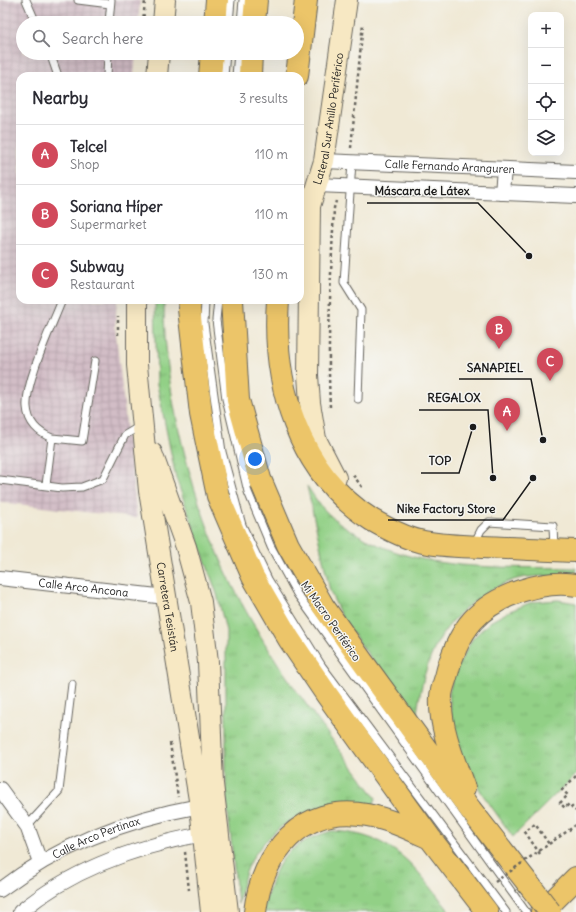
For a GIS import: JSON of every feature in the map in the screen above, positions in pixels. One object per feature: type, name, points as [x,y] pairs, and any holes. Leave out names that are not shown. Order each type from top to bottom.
[{"type":"main road","points":[[164,16],[165,0]]},
{"type":"main road","points":[[216,16],[217,0]]},
{"type":"main road","points":[[255,16],[256,0]]},
{"type":"main road","points":[[304,17],[306,0]]},
{"type":"main road","name":"Lateral Sur Anillo Periférico","points":[[347,0],[324,161],[310,206],[308,375],[313,422],[323,455],[340,485],[366,513],[380,524]]},
{"type":"main road","points":[[158,72],[159,60]]},
{"type":"main road","points":[[210,72],[211,60]]},
{"type":"main road","points":[[250,72],[251,60]]},
{"type":"main road","points":[[297,72],[299,60]]},
{"type":"main road","name":"Carretera Tesistán","points":[[137,304],[137,365],[149,491],[200,806],[210,912]]},
{"type":"main road","points":[[190,304],[201,414],[218,496],[253,577],[293,645],[430,838],[499,911]]},
{"type":"main road","points":[[232,304],[238,400],[260,479],[288,545],[324,606],[470,808],[523,892],[550,912]]},
{"type":"main road","points":[[278,304],[277,321],[280,366],[289,406],[301,440],[310,457],[334,488],[353,506],[380,524],[418,541],[441,545],[576,551]]},
{"type":"main road","points":[[142,425],[186,547],[201,602],[208,662],[213,784],[228,912]]},
{"type":"main road","points":[[470,808],[445,734],[440,697],[450,657],[473,620],[503,597],[535,586],[568,583],[576,585]]},
{"type":"main road","points":[[255,912],[257,895],[266,868],[277,850],[297,829],[314,819],[333,814],[367,815],[392,821],[430,838]]},
{"type":"main road","points":[[542,912],[576,878]]},
{"type":"street","name":"Calle Fernando Aranguren","points":[[324,161],[576,172]]},
{"type":"street","points":[[502,193],[504,169]]},
{"type":"street","points":[[317,185],[576,196]]},
{"type":"street","name":"Calle Arco Ancona","points":[[0,578],[166,597]]},
{"type":"street","points":[[0,788],[27,826],[40,862]]},
{"type":"street","name":"Calle Arco Pertinax","points":[[0,890],[40,862],[84,839],[139,819],[200,806]]},
{"type":"street","points":[[20,912],[61,883],[95,866],[146,848],[203,834]]},
{"type":"lane","points":[[26,0],[33,16]]},
{"type":"lane","points":[[78,0],[110,2],[109,16]]},
{"type":"lane","points":[[230,16],[231,0]]},
{"type":"lane","points":[[242,16],[243,0]]},
{"type":"lane","points":[[52,60],[57,72]]},
{"type":"lane","points":[[107,72],[108,60]]},
{"type":"lane","points":[[224,72],[225,60]]},
{"type":"lane","points":[[236,72],[237,60]]},
{"type":"lane","points":[[350,162],[345,186],[344,283],[361,310],[358,399]]},
{"type":"lane","points":[[60,304],[28,390],[27,408],[32,424],[40,433],[52,438],[82,441],[95,361]]},
{"type":"lane","points":[[205,304],[204,324],[222,452],[242,525],[268,578],[322,666],[499,911]]},
{"type":"lane","name":"Mi Macro Periférico","points":[[218,304],[216,320],[226,399],[248,492],[271,547],[297,594],[523,892],[526,912]]},
{"type":"lane","points":[[0,480],[62,488],[82,487],[103,479],[125,435],[142,425]]},
{"type":"lane","points":[[46,485],[52,438]]},
{"type":"lane","points":[[27,826],[59,791],[72,684]]},
{"type":"path","points":[[144,16],[145,0]]},
{"type":"path","points":[[350,162],[364,22]]},
{"type":"path","points":[[330,412],[329,373],[334,215],[345,186]]},
{"type":"path","points":[[349,469],[365,491]]},
{"type":"path","points":[[576,776],[562,790],[568,795],[560,803],[565,808],[569,804],[576,811]]},
{"type":"path","points":[[540,854],[524,832],[535,824],[549,844]]},
{"type":"path","points":[[495,882],[576,824]]},
{"type":"shaded area","points":[[0,0],[140,0],[139,16],[16,16],[16,60],[135,60],[134,72],[16,72],[16,304],[117,304],[115,326],[137,518],[0,502]]},
{"type":"green space","points":[[155,304],[164,304],[165,340],[177,423],[200,507],[215,547],[232,585],[265,643],[311,711],[376,798],[373,806],[344,807],[315,811],[305,813],[286,823],[269,837],[255,854],[244,878],[238,904],[226,794],[226,631],[217,594],[176,478],[157,384]]},
{"type":"green space","points":[[307,486],[317,501],[332,517],[341,524],[379,546],[406,555],[462,565],[490,567],[576,568],[576,578],[541,576],[516,579],[491,590],[466,608],[442,635],[434,649],[423,682],[416,720],[343,620],[330,591]]},
{"type":"green space","points":[[558,600],[576,603],[576,774],[513,837],[483,795],[467,768],[454,740],[449,693],[454,673],[473,638],[490,622],[510,611],[532,602]]},
{"type":"green space","points":[[332,831],[354,833],[388,846],[414,867],[450,912],[262,912],[269,888],[283,858],[302,843]]},
{"type":"place","name":"Máscara de Látex","points":[[529,256]]},
{"type":"place","name":"Soriana Híper","points":[[499,349]]},
{"type":"place","name":"Subway","points":[[550,381]]},
{"type":"place","name":"TOP","points":[[473,427]]},
{"type":"place","name":"Telcel","points":[[507,431]]},
{"type":"place","name":"SANAPIEL","points":[[543,440]]},
{"type":"place","name":"REGALOX","points":[[493,478]]},
{"type":"place","name":"Nike Factory Store","points":[[533,478]]}]
